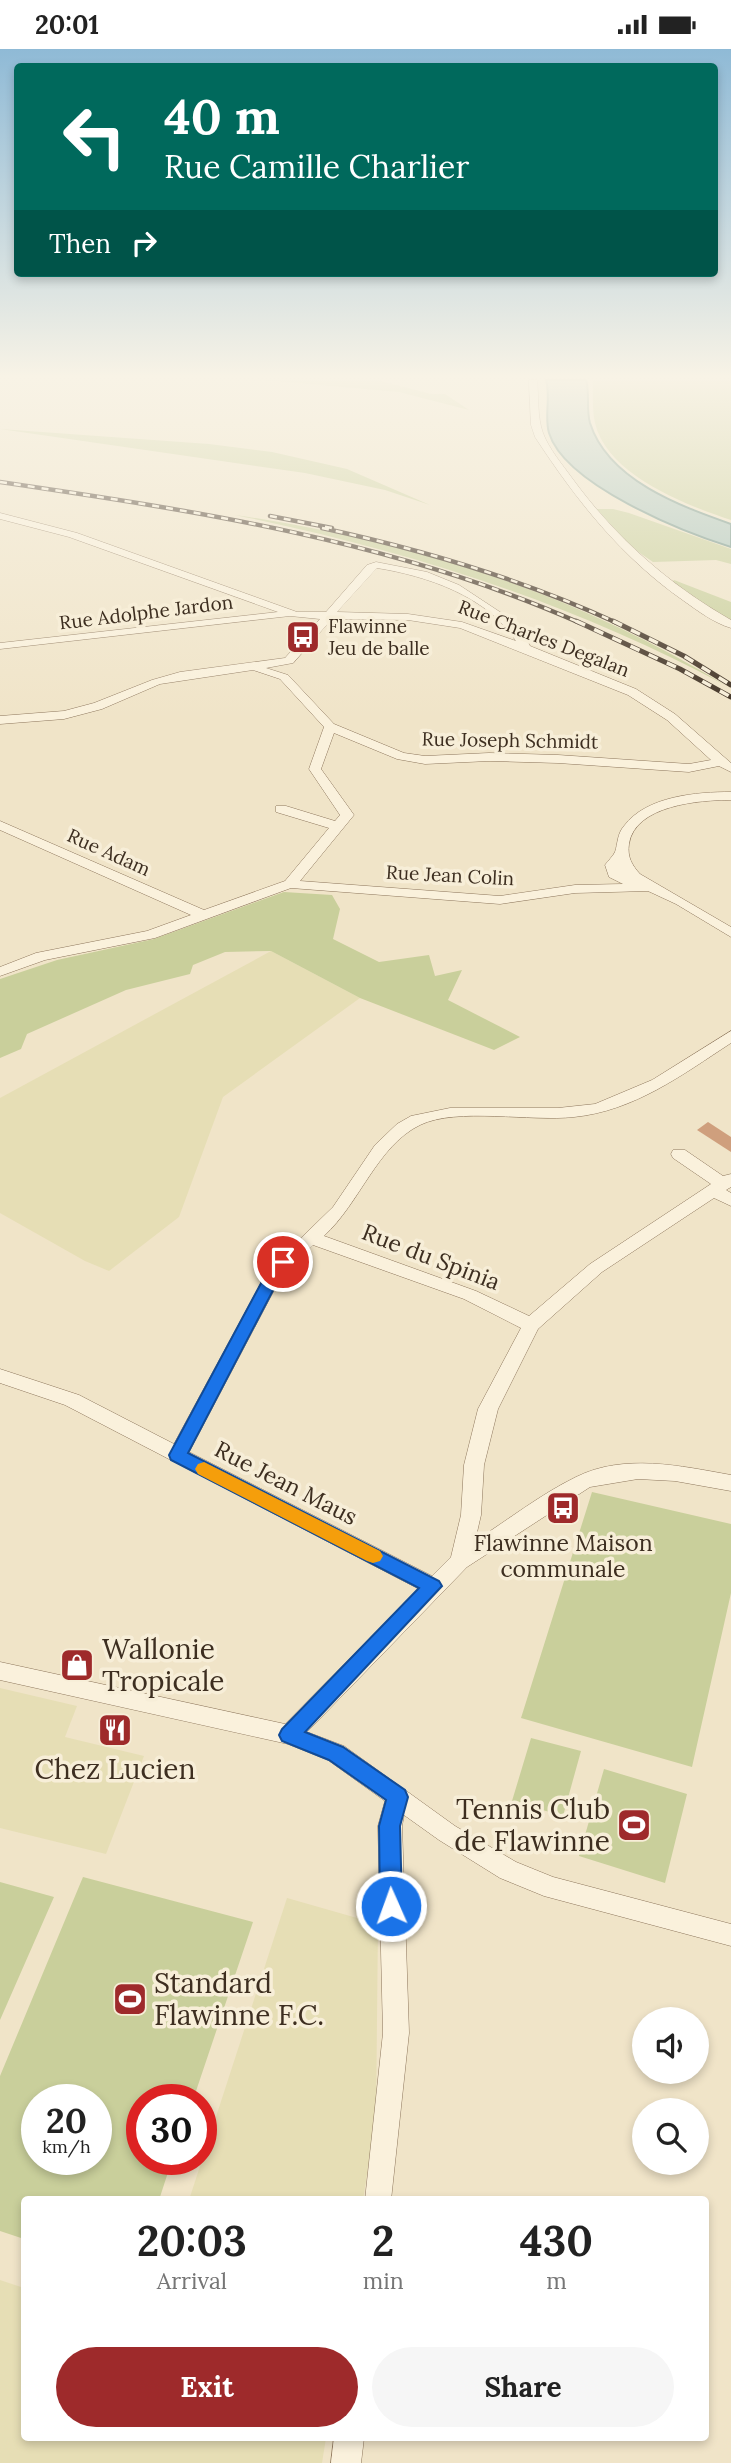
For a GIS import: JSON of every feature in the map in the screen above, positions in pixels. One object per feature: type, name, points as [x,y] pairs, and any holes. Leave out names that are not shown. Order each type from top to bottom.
[{"type":"street","points":[[579,493],[591,509],[656,573],[693,603],[731,625]]},
{"type":"street","points":[[0,516],[73,535],[296,615]]},
{"type":"street","points":[[253,668],[284,677],[289,661],[370,567],[395,568],[430,576],[453,587],[498,616],[523,638],[525,648]]},
{"type":"street","name":"Rue Adolphe Jardon","points":[[0,646],[269,615],[296,615]]},
{"type":"street","name":"Rue Charles Degalan","points":[[296,615],[408,617],[461,625],[632,692],[671,717],[726,765]]},
{"type":"street","points":[[0,720],[64,715],[98,706],[180,676],[289,661]]},
{"type":"street","name":"Rue Joseph Schmidt","points":[[284,677],[330,727],[401,757],[558,759],[689,768],[726,765]]},
{"type":"street","points":[[0,972],[41,957],[150,935],[290,884],[347,815],[315,769],[330,727]]},
{"type":"street","points":[[726,765],[723,782],[725,795],[684,800],[638,818],[625,833],[621,853],[612,865],[614,874],[630,883],[677,899],[731,933]]},
{"type":"street","points":[[281,809],[336,826]]},
{"type":"street","name":"Rue Adam","points":[[0,825],[203,915]]},
{"type":"street","name":"Rue Jean Colin","points":[[290,884],[500,900],[575,889],[648,887]]},
{"type":"street","points":[[177,1455],[274,1274],[292,1251],[311,1238],[339,1211],[379,1149],[394,1132],[416,1120],[458,1114],[534,1114],[596,1109],[656,1085],[731,1035]]},
{"type":"street","points":[[460,1561],[471,1514],[474,1465],[488,1409],[531,1325],[596,1268],[725,1188],[679,1154]]},
{"type":"street","name":"Rue du Spinia","points":[[311,1238],[470,1295],[531,1325]]},
{"type":"street","name":"Rue Jean Maus","points":[[0,1376],[72,1400],[433,1586]]},
{"type":"street","points":[[289,1735],[460,1561],[583,1482],[598,1476],[650,1471],[731,1483]]},
{"type":"street","points":[[0,1671],[289,1735],[336,1753],[493,1863],[508,1870],[552,1888],[731,1935]]},
{"type":"street","points":[[378,2196],[396,2033],[390,1826],[397,1797]]},
{"type":"street","points":[[345,2463],[349,2441]]},
{"type":"shaded area","points":[[271,951],[360,998],[223,1097],[179,1217],[109,1271],[85,1261],[0,1213],[0,1098]]},
{"type":"shaded area","points":[[0,1688],[77,1706],[65,1737],[144,1756],[106,1854],[0,1828]]},
{"type":"shaded area","points":[[287,1898],[378,1924],[376,2116],[364,2196],[190,2196],[197,2175],[217,2175],[217,2114]]},
{"type":"shaded area","points":[[0,2280],[21,2287],[21,2441],[326,2441],[322,2463],[0,2463]]},
{"type":"green space","points":[[393,493],[402,493],[430,505]]},
{"type":"green space","points":[[665,493],[731,493],[731,520],[692,506]]},
{"type":"green space","points":[[591,509],[613,509],[629,513],[731,549],[731,564],[716,560],[653,562],[615,536]]},
{"type":"green space","points":[[235,515],[364,539],[489,575],[610,623],[725,685],[607,628],[486,582],[362,545]]},
{"type":"green space","points":[[674,580],[731,602],[731,625],[670,585]]},
{"type":"green space","points":[[284,892],[332,895],[340,909],[333,939],[379,962],[429,955],[435,976],[462,970],[448,1000],[520,1037],[494,1050],[360,998],[271,951],[225,952],[193,965],[190,974],[126,990],[27,1034],[21,1049],[0,1058],[0,979],[57,960],[154,939]]},
{"type":"green space","points":[[592,1492],[731,1524],[731,1593],[692,1767],[521,1718]]},
{"type":"green space","points":[[531,1738],[581,1751],[563,1816],[512,1801]]},
{"type":"green space","name":"Tennis Club de Flawinne","points":[[604,1769],[687,1794],[665,1883],[579,1856]]},
{"type":"green space","name":"Standard Flawinne F.C.","points":[[83,1877],[253,1922],[198,2084],[126,2084],[126,2175],[167,2175],[160,2196],[21,2196],[21,2238],[0,2231],[0,2076]]},
{"type":"green space","points":[[0,1882],[54,1897],[0,2020]]},
{"type":"water","points":[[609,493],[657,493],[690,509],[731,524],[731,547],[685,530]]},
{"type":"building","points":[[708,1122],[731,1137],[731,1152],[697,1130]]},
{"type":"railway","points":[[69,493],[222,518],[368,550],[439,570],[580,623]]},
{"type":"railway","points":[[270,516],[332,528]]},
{"type":"railway","points":[[322,528],[472,567],[509,579],[617,623]]},
{"type":"railway","points":[[576,621],[680,669],[731,697]]},
{"type":"railway","points":[[613,621],[684,656],[731,685]]},
{"type":"slow traffic","points":[[204,1469],[373,1556]]},
{"type":"place","name":"Flawinne Jeu de balle","points":[[303,637]]},
{"type":"place","name":"Flawinne Maison communale","points":[[563,1508]]},
{"type":"place","name":"Wallonie Tropicale","points":[[77,1665]]},
{"type":"place","name":"Chez Lucien","points":[[115,1730]]},
{"type":"place","name":"Tennis Club de Flawinne","points":[[634,1825]]},
{"type":"place","name":"Standard Flawinne F.C.","points":[[130,1999]]},
{"type":"route","points":[[283,1262],[274,1274],[248,1327],[177,1455],[433,1586],[289,1735],[336,1753],[397,1797],[390,1826],[391,1906]]}]
